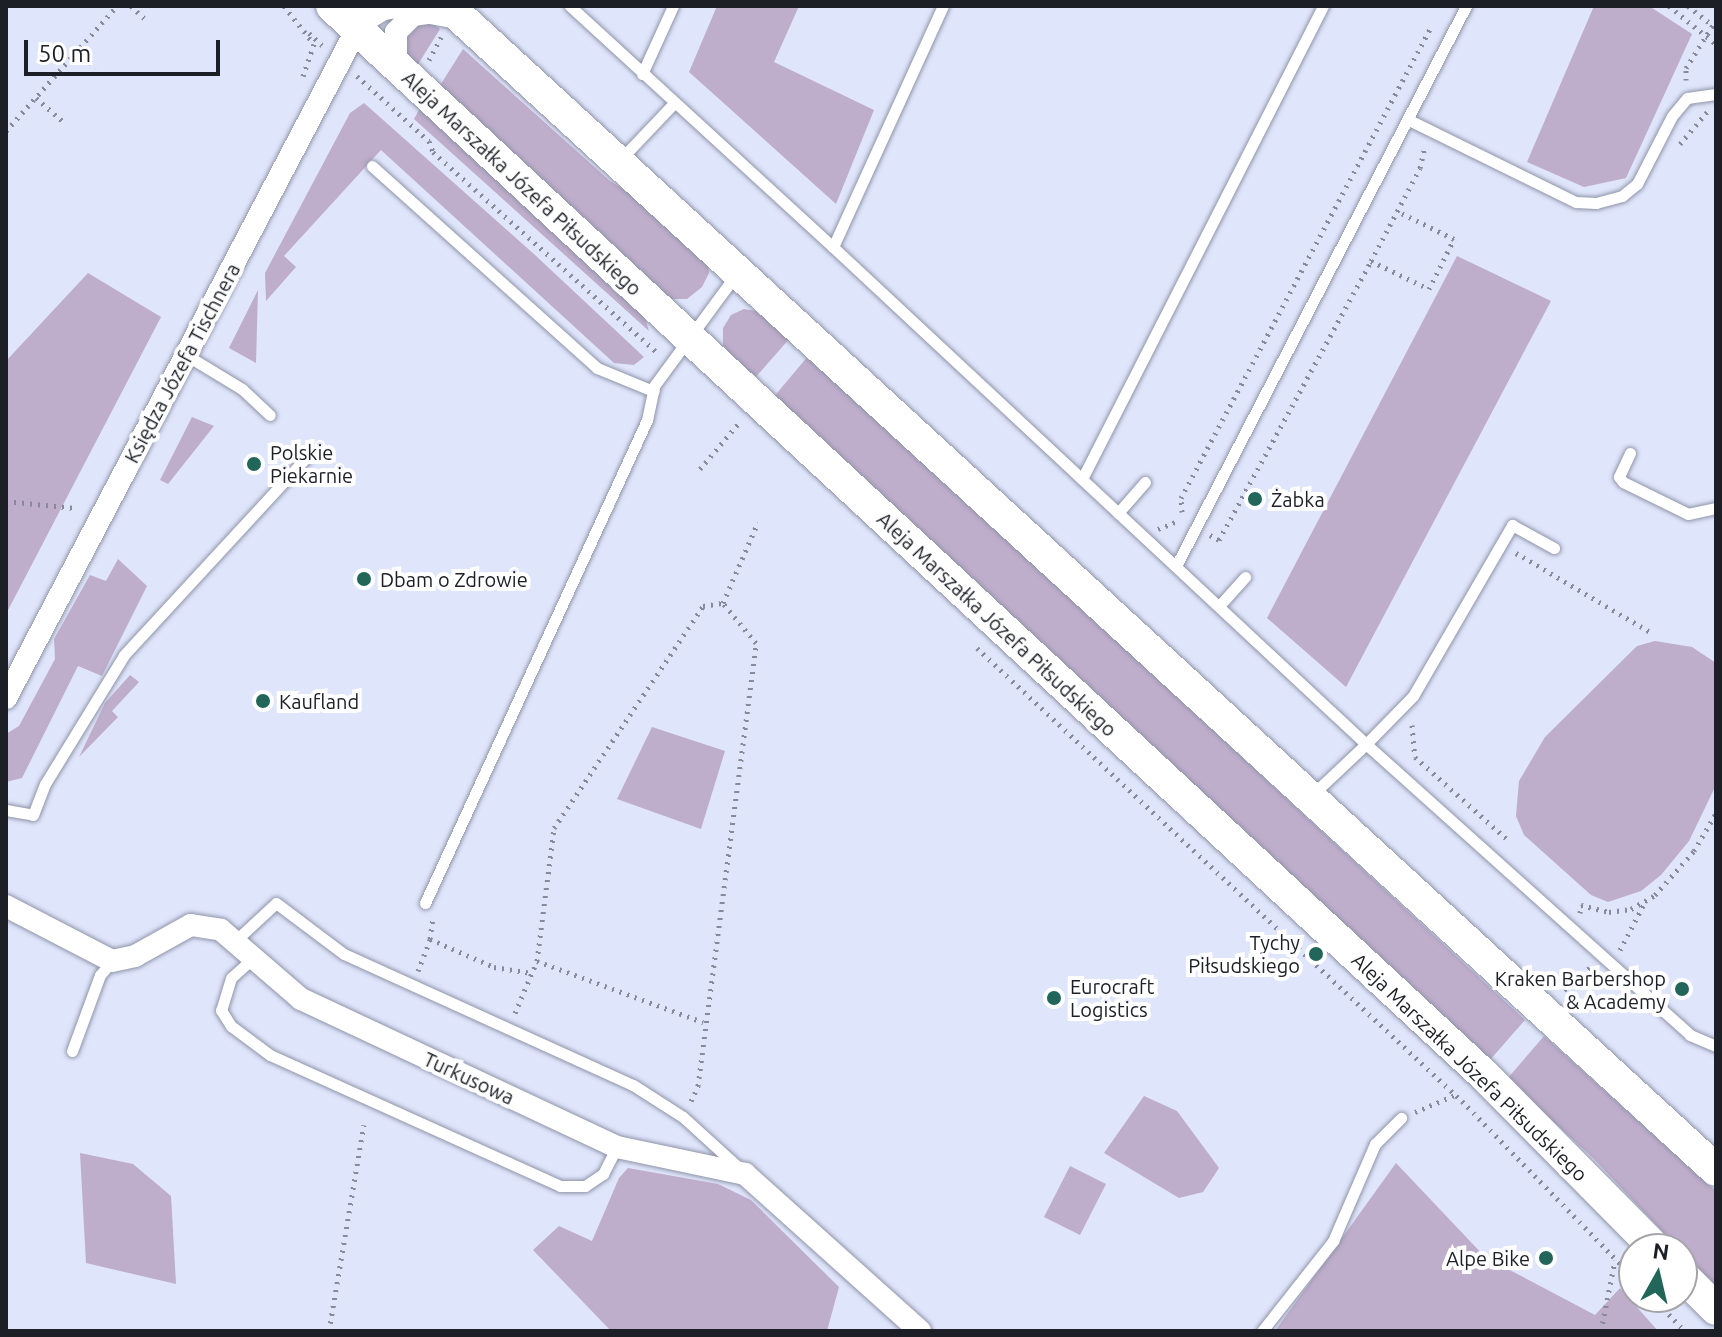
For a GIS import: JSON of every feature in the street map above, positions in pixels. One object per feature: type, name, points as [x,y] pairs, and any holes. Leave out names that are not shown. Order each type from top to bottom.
[{"type":"main road","name":"Aleja Marszałka Józefa Piłsudskiego","points":[[332,6],[362,17],[396,65],[678,349],[1486,1077],[1640,1233]]},
{"type":"main road","points":[[446,12],[618,162],[1716,1170]]},
{"type":"main road","points":[[1698,1291],[1716,1309]]},
{"type":"street","points":[[362,17],[383,9],[446,12]]},
{"type":"street","points":[[396,65],[394,40],[402,22],[446,12]]},
{"type":"street","name":"Księdza Józefa Tischnera","points":[[6,698],[362,17]]},
{"type":"street","points":[[6,906],[112,961]]},
{"type":"street","name":"Turkusowa","points":[[112,961],[135,956],[191,925],[221,930],[301,999],[617,1147],[745,1174],[910,1327]]},
{"type":"lane","points":[[570,6],[1366,744],[1690,1035],[1716,1046]]},
{"type":"lane","points":[[642,74],[673,6]]},
{"type":"lane","points":[[833,247],[943,6]]},
{"type":"lane","points":[[1082,479],[1323,6]]},
{"type":"lane","points":[[1176,566],[1466,6]]},
{"type":"lane","points":[[1409,120],[1576,202],[1596,203],[1622,196],[1637,184],[1685,101],[1702,93],[1716,94]]},
{"type":"lane","points":[[618,162],[673,104]]},
{"type":"lane","points":[[372,166],[597,368],[653,391]]},
{"type":"lane","points":[[425,903],[647,420],[653,391],[678,349],[738,272]]},
{"type":"lane","points":[[186,355],[242,389],[270,415]]},
{"type":"lane","points":[[6,810],[33,815],[45,784],[124,655],[311,452]]},
{"type":"lane","points":[[1630,453],[1619,477],[1623,482],[1688,514],[1716,508]]},
{"type":"lane","points":[[1118,513],[1145,482]]},
{"type":"lane","points":[[1309,799],[1413,696],[1512,525],[1554,548]]},
{"type":"lane","points":[[1219,606],[1245,577]]},
{"type":"lane","points":[[233,943],[276,903],[344,954],[633,1085],[683,1117],[745,1174]]},
{"type":"lane","points":[[252,959],[231,978],[221,1010],[231,1026],[270,1055],[560,1186],[585,1186],[603,1174],[617,1147]]},
{"type":"lane","points":[[72,1051],[100,975],[112,961]]},
{"type":"lane","points":[[1262,1331],[1333,1241],[1375,1144],[1401,1118]]},
{"type":"path","points":[[6,131],[117,6]]},
{"type":"path","points":[[131,6],[144,18]]},
{"type":"path","points":[[284,6],[309,33],[429,141],[433,152],[678,349]]},
{"type":"path","points":[[1669,6],[1716,44]]},
{"type":"path","points":[[1685,101],[1686,68],[1714,26],[1688,6]]},
{"type":"path","points":[[1147,539],[1161,526],[1178,522],[1181,498],[1431,27]]},
{"type":"path","points":[[299,86],[313,49],[309,33]]},
{"type":"path","points":[[78,51],[96,67]]},
{"type":"path","points":[[36,98],[62,121]]},
{"type":"path","points":[[1196,528],[1219,540],[1420,168],[1429,130]]},
{"type":"path","points":[[1371,261],[1429,289],[1454,239],[1397,211]]},
{"type":"path","points":[[731,417],[749,435]]},
{"type":"path","points":[[700,469],[738,424]]},
{"type":"path","points":[[6,501],[75,508]]},
{"type":"path","points":[[723,603],[758,522]]},
{"type":"path","points":[[1508,549],[1652,633]]},
{"type":"path","points":[[508,1028],[537,961],[554,828],[703,606],[723,603]]},
{"type":"path","points":[[683,1117],[698,1086],[703,1022],[756,643],[723,603]]},
{"type":"path","points":[[969,640],[1455,1095],[1618,1262]]},
{"type":"path","points":[[1415,719],[1410,744],[1415,757],[1509,841]]},
{"type":"path","points":[[1591,925],[1580,915],[1581,905],[1609,912],[1645,901],[1675,876],[1716,813]]},
{"type":"path","points":[[1620,951],[1645,901]]},
{"type":"path","points":[[412,986],[430,939],[494,967],[532,973]]},
{"type":"path","points":[[1564,990],[1613,945]]},
{"type":"path","points":[[537,961],[703,1022]]},
{"type":"path","points":[[1401,1118],[1455,1095]]},
{"type":"path","points":[[329,1331],[364,1125]]},
{"type":"path","points":[[1601,1331],[1615,1259]]},
{"type":"path","points":[[1668,1313],[1685,1331]]},
{"type":"shaded area","points":[[717,6],[799,6],[774,62],[874,110],[836,204],[689,72]]},
{"type":"shaded area","points":[[1594,6],[1649,6],[1692,34],[1626,178],[1584,187],[1527,162]]},
{"type":"shaded area","points":[[431,22],[440,29],[417,66],[405,54],[403,40],[411,25]]},
{"type":"shaded area","points":[[463,49],[610,181],[659,210],[707,257],[709,273],[702,287],[687,299],[668,299],[439,87]]},
{"type":"shaded area","points":[[364,103],[644,357],[634,365],[614,363],[381,150],[284,256],[296,267],[266,301],[265,273],[350,113]]},
{"type":"shaded area","points":[[420,108],[645,318],[649,331],[414,119]]},
{"type":"shaded area","points":[[1457,256],[1551,301],[1346,687],[1267,618]]},
{"type":"shaded area","points":[[88,273],[161,317],[6,614],[6,361]]},
{"type":"shaded area","points":[[258,290],[256,363],[229,348]]},
{"type":"shaded area","points":[[744,309],[762,312],[791,337],[754,379],[723,346],[723,328],[731,315]]},
{"type":"shaded area","points":[[809,355],[1525,1020],[1489,1061],[772,399]]},
{"type":"shaded area","points":[[192,417],[214,426],[168,484],[160,480]]},
{"type":"shaded area","points":[[118,559],[147,586],[102,676],[78,666],[22,778],[6,782],[6,734],[19,726],[55,659],[54,639],[90,575],[106,581]]},
{"type":"shaded area","points":[[1655,641],[1692,647],[1716,663],[1716,785],[1689,841],[1661,875],[1641,891],[1608,902],[1591,895],[1524,835],[1516,816],[1519,781],[1545,737],[1637,646]]},
{"type":"shaded area","points":[[130,675],[139,682],[112,711],[118,717],[79,757],[105,703]]},
{"type":"shaded area","points":[[652,727],[725,751],[701,829],[617,799]]},
{"type":"shaded area","points":[[1544,1036],[1716,1191],[1716,1288],[1698,1269],[1698,1233],[1664,1233],[1593,1158],[1507,1079]]},
{"type":"shaded area","points":[[1144,1096],[1177,1111],[1219,1168],[1203,1192],[1179,1198],[1104,1153]]},
{"type":"shaded area","points":[[80,1153],[133,1164],[171,1196],[176,1284],[86,1263]]},
{"type":"shaded area","points":[[1396,1163],[1485,1257],[1595,1315],[1618,1290],[1618,1313],[1642,1313],[1658,1331],[1275,1331]]},
{"type":"shaded area","points":[[1070,1166],[1106,1184],[1080,1235],[1044,1217]]},
{"type":"shaded area","points":[[628,1168],[718,1184],[751,1200],[839,1287],[827,1331],[611,1331],[533,1250],[559,1226],[592,1241],[619,1178]]},
{"type":"place","name":"Polskie Piekarnie","points":[[254,464]]},
{"type":"place","name":"Żabka","points":[[1255,499]]},
{"type":"place","name":"Dbam o Zdrowie","points":[[364,579]]},
{"type":"place","name":"Kaufland","points":[[263,701]]},
{"type":"place","name":"Tychy Piłsudskiego","points":[[1316,954]]},
{"type":"place","name":"Kraken Barbershop & Academy","points":[[1682,989]]},
{"type":"place","name":"Eurocraft Logistics","points":[[1054,998]]},
{"type":"place","name":"Alpe Bike","points":[[1546,1258]]}]
